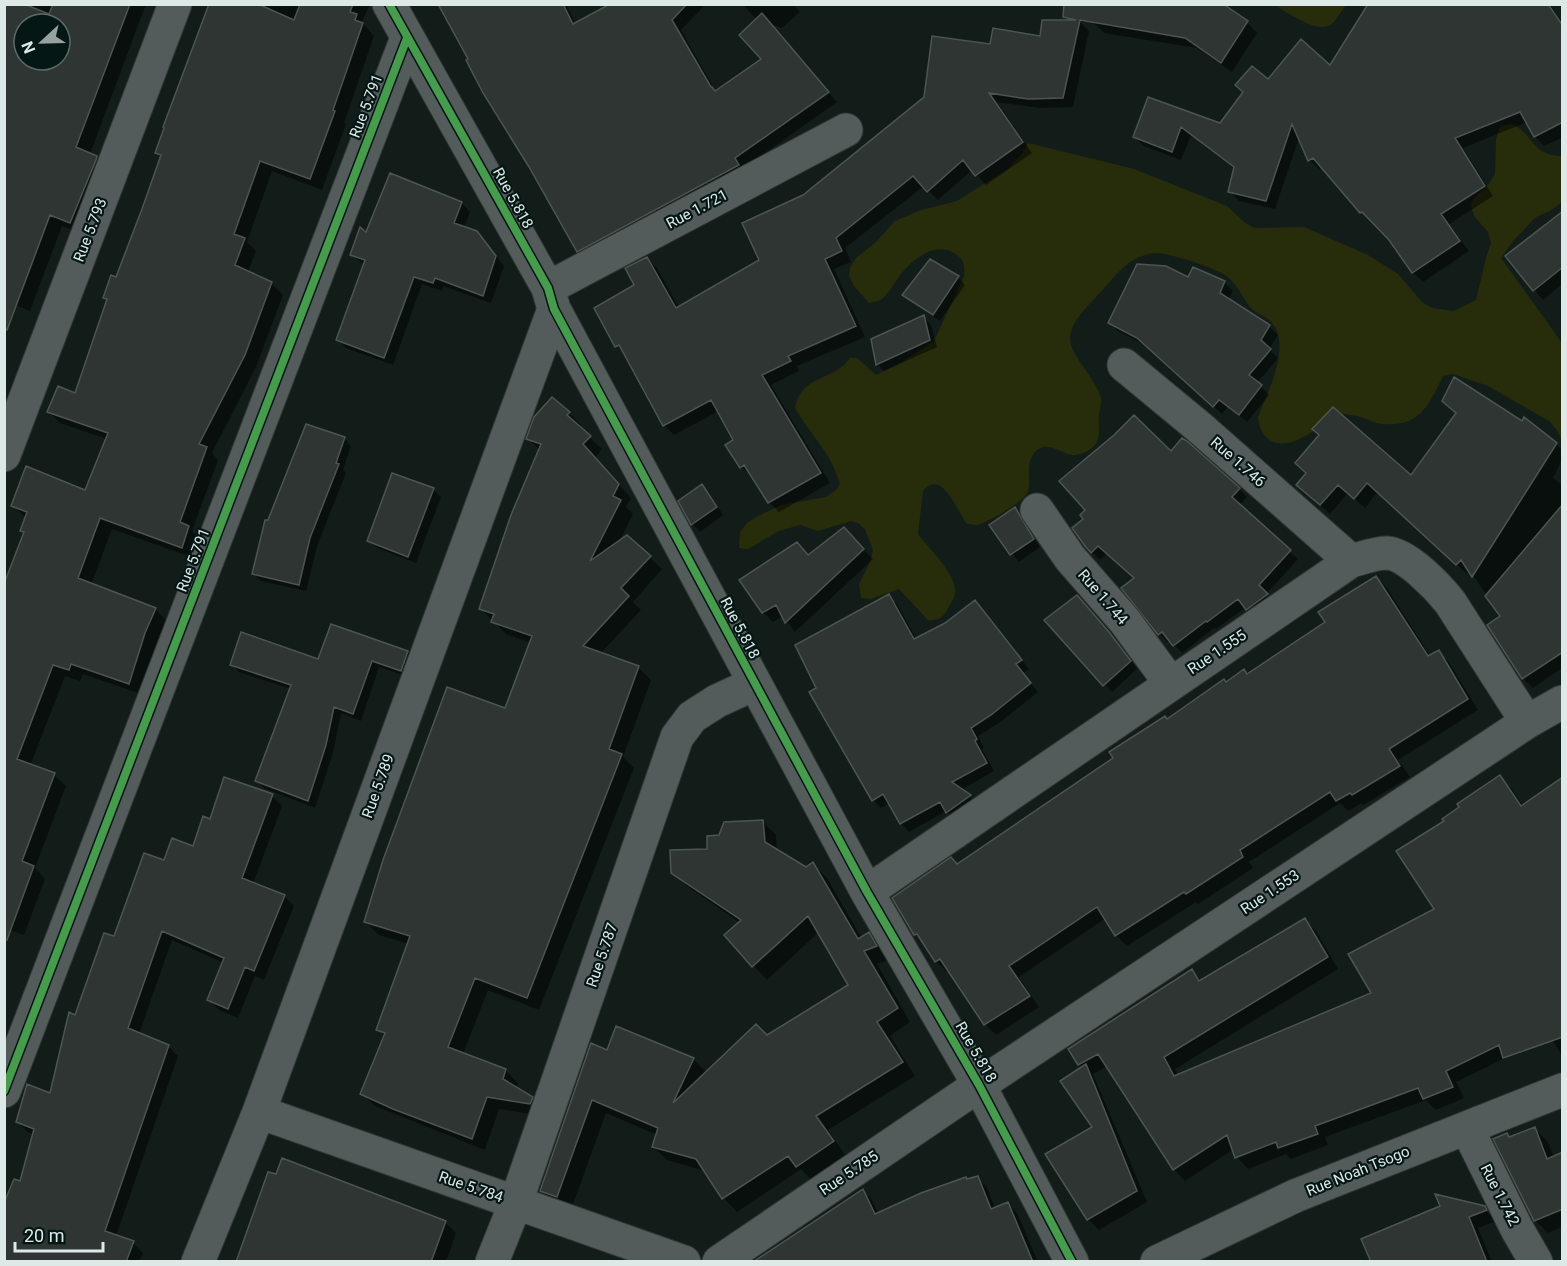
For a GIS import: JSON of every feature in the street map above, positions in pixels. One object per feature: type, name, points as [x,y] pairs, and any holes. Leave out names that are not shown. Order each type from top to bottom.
[{"type":"street","name":"Rue 5.793","points":[[4,456],[175,4]]},
{"type":"street","name":"Rue 5.818","points":[[389,4],[550,299],[754,684],[867,892],[980,1085],[1072,1262]]},
{"type":"street","name":"Rue 5.791","points":[[4,1092],[407,38]]},
{"type":"street","name":"Rue 1.721","points":[[550,299],[846,130]]},
{"type":"street","name":"Rue 5.789","points":[[198,1262],[259,1112],[550,299]]},
{"type":"street","name":"Rue 1.746","points":[[1124,365],[1208,435],[1350,561]]},
{"type":"street","name":"Rue 1.744","points":[[1037,510],[1070,558],[1124,620],[1171,684]]},
{"type":"street","name":"Rue 1.555","points":[[867,892],[1350,561],[1372,555],[1390,553],[1402,558],[1440,589],[1527,722]]},
{"type":"street","name":"Rue 5.787","points":[[492,1262],[516,1202],[677,737],[692,717],[717,701],[754,684]]},
{"type":"street","name":"Rue 1.553","points":[[980,1085],[1527,722],[1563,702]]},
{"type":"street","name":"Rue 5.785","points":[[719,1262],[980,1085]]},
{"type":"street","name":"Rue Noah Tsogo","points":[[1157,1262],[1295,1196],[1563,1090]]},
{"type":"street","name":"Rue 5.784","points":[[259,1112],[684,1262]]},
{"type":"street","name":"Rue 1.742","points":[[1467,1128],[1536,1262]]},
{"type":"green space","points":[[1275,5],[1346,5],[1332,24],[1319,27]]},
{"type":"green space","points":[[1512,124],[1544,152],[1562,156],[1562,202],[1536,217],[1513,241],[1501,258],[1562,343],[1562,440],[1549,421],[1488,386],[1453,374],[1443,376],[1428,405],[1415,418],[1406,422],[1380,424],[1361,417],[1338,413],[1304,437],[1285,443],[1275,443],[1263,433],[1258,417],[1276,370],[1280,344],[1278,332],[1272,323],[1250,307],[1236,286],[1225,275],[1192,261],[1155,253],[1137,258],[1119,271],[1079,316],[1071,333],[1070,339],[1074,352],[1099,391],[1101,398],[1099,436],[1095,445],[1077,455],[1049,447],[1040,448],[1030,462],[1029,486],[1026,495],[1005,511],[976,525],[967,524],[949,494],[937,484],[930,485],[923,491],[918,534],[935,554],[955,586],[953,600],[942,617],[928,620],[899,589],[871,599],[861,598],[859,584],[873,550],[865,529],[858,523],[851,521],[818,531],[800,525],[779,531],[748,549],[739,548],[740,532],[747,523],[758,516],[781,505],[826,497],[840,484],[826,453],[795,408],[798,397],[804,389],[836,371],[850,358],[857,358],[876,375],[902,362],[934,341],[964,276],[963,263],[957,255],[947,250],[932,251],[925,253],[907,267],[882,299],[869,303],[854,286],[849,276],[850,268],[856,258],[875,243],[895,221],[921,210],[957,201],[1006,170],[1023,153],[1028,143],[1134,169],[1227,206],[1254,228],[1304,227],[1368,255],[1398,274],[1422,302],[1432,308],[1454,311],[1476,300],[1491,243],[1488,232],[1474,216],[1471,205],[1473,199],[1489,184],[1495,174],[1496,139],[1499,128]]},
{"type":"building","points":[[4,4],[24,4],[44,12],[12,12],[12,72],[72,72],[72,12],[50,12],[53,4],[130,4],[76,147],[97,156],[96,160],[70,223],[50,215],[7,330],[4,329]]},
{"type":"building","points":[[209,4],[258,4],[294,20],[300,4],[353,4],[350,12],[357,14],[355,20],[363,23],[310,179],[260,161],[234,234],[245,238],[235,265],[272,282],[245,355],[199,444],[207,447],[180,522],[189,526],[182,548],[100,518],[78,578],[156,608],[145,633],[129,684],[71,664],[69,670],[53,665],[17,759],[55,773],[22,861],[34,866],[7,940],[4,939],[4,584],[24,532],[20,531],[27,512],[11,506],[26,466],[85,490],[108,433],[47,412],[58,386],[75,393],[107,299],[103,298],[111,275],[116,277],[142,209],[161,155],[155,153],[163,127]]},
{"type":"building","points":[[438,4],[563,4],[573,24],[610,4],[687,4],[672,20],[715,91],[761,59],[739,35],[762,13],[829,92],[735,158],[739,165],[577,252],[529,167],[483,93],[466,60],[468,59]]},
{"type":"building","points":[[1064,4],[1223,4],[1248,21],[1221,63],[1185,38],[1080,20],[1063,98],[1028,99],[989,93],[1023,142],[975,176],[963,160],[927,192],[913,176],[836,238],[842,251],[825,259],[856,326],[788,356],[791,361],[762,375],[821,473],[768,503],[744,465],[740,468],[725,445],[733,440],[711,400],[663,426],[619,345],[615,347],[594,308],[634,285],[625,268],[647,257],[676,308],[759,260],[742,223],[803,195],[924,97],[932,36],[990,44],[993,28],[1040,36],[1042,20],[1076,20],[1063,17]]},
{"type":"building","points":[[1368,4],[1548,4],[1563,26],[1563,122],[1534,137],[1520,112],[1455,138],[1485,186],[1441,214],[1460,241],[1412,273],[1389,240],[1362,212],[1360,213],[1313,158],[1308,161],[1292,124],[1266,201],[1228,192],[1234,167],[1181,127],[1172,152],[1133,137],[1148,97],[1220,123],[1243,92],[1235,85],[1252,66],[1268,79],[1301,39],[1330,65]]},
{"type":"building","points":[[390,173],[462,202],[454,223],[477,231],[496,256],[483,296],[435,278],[433,283],[414,277],[384,358],[336,340],[365,260],[350,255],[360,227],[366,232]]},
{"type":"building","points":[[1563,211],[1563,267],[1533,291],[1505,256]]},
{"type":"building","points":[[930,259],[959,276],[933,315],[902,295]]},
{"type":"building","points":[[1137,264],[1166,266],[1188,277],[1193,267],[1225,281],[1220,293],[1270,325],[1261,340],[1271,349],[1249,375],[1262,385],[1239,415],[1219,400],[1213,407],[1137,338],[1108,323]]},
{"type":"building","points":[[924,315],[930,340],[876,365],[871,339]]},
{"type":"building","points":[[1454,377],[1522,421],[1524,417],[1557,443],[1472,577],[1461,560],[1456,565],[1367,483],[1354,499],[1338,485],[1320,505],[1296,485],[1306,473],[1295,463],[1319,435],[1312,429],[1333,407],[1411,475],[1456,413],[1442,401]]},
{"type":"building","points":[[552,397],[570,412],[567,415],[591,436],[583,444],[619,484],[613,496],[621,500],[590,561],[627,535],[651,556],[621,588],[629,596],[583,646],[639,666],[609,749],[622,754],[527,998],[475,978],[448,1047],[506,1069],[503,1079],[533,1097],[530,1104],[487,1097],[472,1139],[360,1094],[385,1033],[376,1030],[410,936],[364,922],[383,860],[447,687],[505,708],[532,636],[491,622],[494,614],[479,609],[511,515],[541,444],[526,439],[534,417]]},
{"type":"building","points":[[1134,415],[1171,451],[1182,438],[1187,441],[1240,488],[1232,497],[1291,550],[1259,585],[1268,594],[1246,610],[1238,599],[1173,646],[1162,632],[1158,635],[1121,588],[1134,578],[1098,546],[1091,553],[1072,528],[1083,519],[1080,515],[1085,510],[1059,481],[1114,435]]},
{"type":"building","points":[[306,424],[345,437],[336,463],[339,464],[310,538],[299,585],[252,574],[265,520],[268,520]]},
{"type":"building","points":[[392,473],[434,488],[408,557],[367,541]]},
{"type":"building","points":[[702,484],[717,507],[691,525],[678,501]]},
{"type":"building","points":[[1563,504],[1563,652],[1522,679],[1487,625],[1500,616],[1485,596]]},
{"type":"building","points":[[1015,507],[1034,539],[1010,555],[989,525]]},
{"type":"building","points":[[844,527],[864,549],[785,623],[776,605],[762,613],[739,580],[797,542],[808,555]]},
{"type":"building","points":[[1376,576],[1428,656],[1439,650],[1468,699],[1389,749],[1400,766],[1352,795],[1350,793],[1336,801],[1330,792],[1240,850],[1243,857],[1115,936],[1097,907],[1009,966],[1030,996],[984,1025],[940,959],[935,962],[917,934],[914,935],[892,898],[951,857],[957,864],[1113,758],[1109,752],[1165,716],[1167,719],[1224,679],[1226,682],[1244,669],[1247,674],[1325,622],[1318,612]]},
{"type":"building","points":[[889,594],[914,639],[945,623],[975,600],[1022,660],[1016,664],[1031,683],[971,728],[987,763],[952,782],[971,795],[946,813],[940,802],[900,824],[883,794],[872,801],[809,692],[816,688],[795,645]]},
{"type":"building","points":[[1077,595],[1131,661],[1103,686],[1044,620]]},
{"type":"building","points":[[331,624],[408,651],[401,671],[372,661],[353,714],[334,707],[326,745],[308,801],[255,781],[291,685],[230,665],[241,632],[318,659]]},
{"type":"building","points":[[1500,775],[1521,806],[1563,777],[1563,1037],[1503,1058],[1499,1045],[1446,1071],[1453,1087],[1423,1099],[1418,1088],[1315,1126],[1318,1134],[1278,1148],[1276,1142],[1235,1158],[1227,1135],[1173,1170],[1098,1054],[1078,1065],[1068,1049],[1192,969],[1199,981],[1305,918],[1328,957],[1164,1057],[1174,1076],[1371,993],[1348,954],[1434,909],[1396,851],[1444,821],[1442,819],[1459,807],[1457,804]]},
{"type":"building","points":[[224,777],[273,794],[242,878],[285,895],[254,971],[245,967],[228,1009],[207,1000],[224,958],[162,931],[128,1028],[169,1045],[105,1231],[134,1241],[126,1262],[4,1262],[4,1203],[14,1179],[20,1181],[34,1129],[16,1122],[27,1084],[50,1093],[69,1012],[75,1015],[104,933],[114,936],[144,853],[164,860],[172,838],[193,846],[203,816],[210,819]]},
{"type":"building","points":[[763,820],[765,842],[806,867],[813,862],[858,939],[869,932],[877,946],[864,951],[898,1008],[877,1022],[903,1062],[816,1116],[834,1141],[796,1167],[788,1156],[722,1199],[696,1159],[652,1147],[658,1128],[592,1100],[557,1197],[540,1191],[591,1043],[607,1050],[616,1026],[694,1058],[673,1103],[756,1024],[767,1035],[848,985],[808,916],[752,967],[724,935],[741,920],[671,873],[670,850],[707,849],[707,836],[719,835],[724,822]]},
{"type":"building","points":[[1086,1064],[1137,1191],[1087,1220],[1045,1154],[1092,1127],[1060,1081]]},
{"type":"building","points":[[1535,1127],[1547,1159],[1563,1152],[1563,1209],[1534,1221],[1493,1139],[1507,1133],[1509,1137]]},
{"type":"building","points":[[282,1158],[446,1221],[431,1262],[236,1262],[268,1172],[276,1174]]},
{"type":"building","points":[[978,1176],[991,1209],[1008,1202],[1033,1262],[753,1262],[863,1189],[875,1214],[921,1193],[966,1177],[967,1179]]},
{"type":"building","points":[[1435,1194],[1485,1206],[1487,1210],[1469,1217],[1487,1262],[1371,1262],[1361,1239],[1440,1206]]},
{"type":"cycle path","points":[[389,4],[548,288],[554,309],[867,892],[979,1085],[1072,1262]]},
{"type":"cycle path","points":[[4,1091],[407,38]]}]
